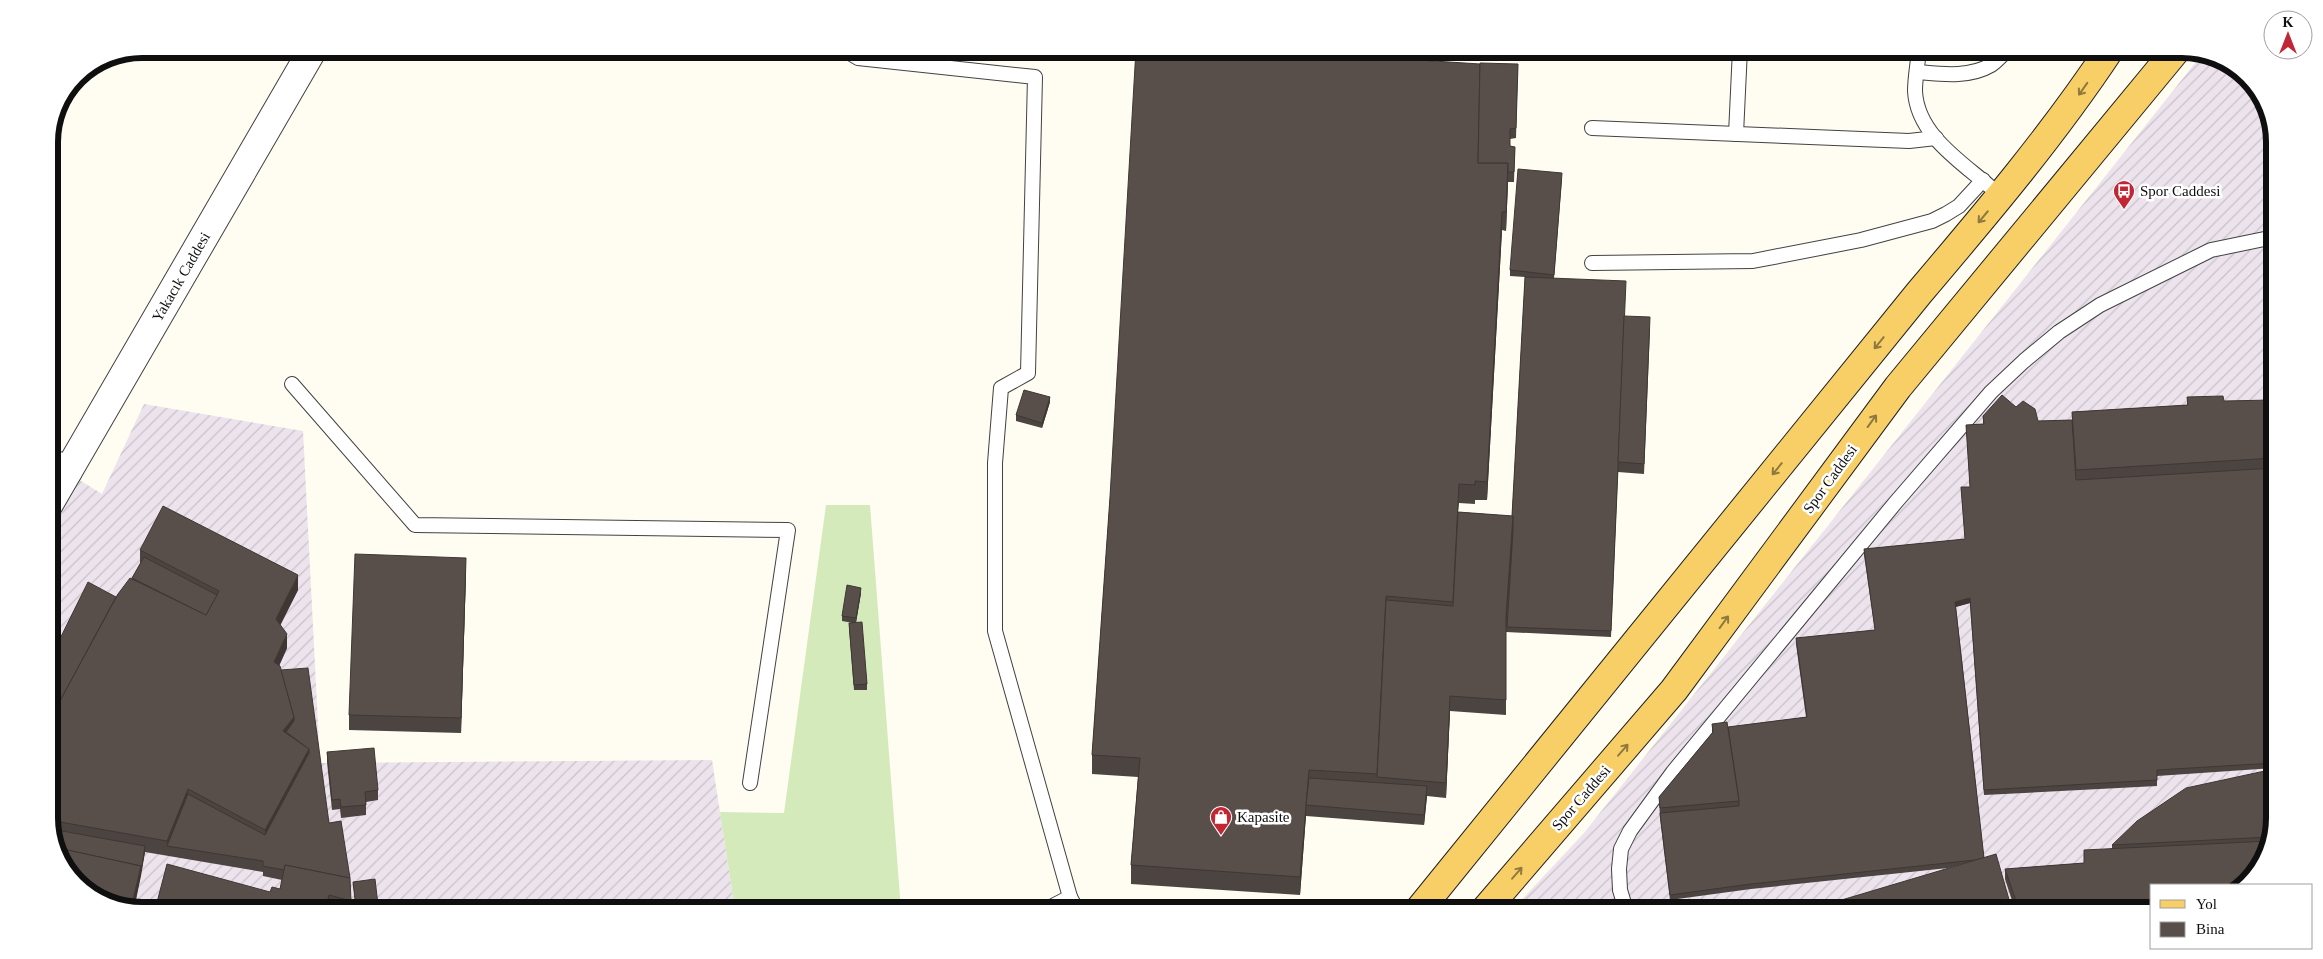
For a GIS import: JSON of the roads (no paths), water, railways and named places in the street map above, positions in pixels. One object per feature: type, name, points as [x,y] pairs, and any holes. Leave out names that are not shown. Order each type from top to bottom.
[{"type":"main road","points":[[1425,902],[1919,293],[1992,188],[2080,94],[2104,58]]},
{"type":"main road","name":"Spor Caddesi","points":[[1492,902],[1674,690],[1898,386],[2170,58]]},
{"type":"street","name":"Yakacık Caddesi","points":[[59,467],[308,58]]},
{"type":"lane","points":[[858,58],[1035,77],[1028,373],[1001,388],[996,463],[995,631],[1073,902]]},
{"type":"lane","points":[[1736,134],[1740,58]]},
{"type":"lane","points":[[1592,263],[1753,261],[1861,240],[1932,222],[1992,188],[1936,138],[1924,124],[1915,92],[1918,58]]},
{"type":"lane","points":[[1917,72],[1948,74],[1973,72],[1992,65],[1999,58]]},
{"type":"lane","points":[[1592,128],[1908,141],[1936,138]]},
{"type":"lane","points":[[1624,902],[1620,890],[1619,869],[1621,849],[1630,831],[1673,772],[1896,502],[1991,392],[2052,338],[2100,305],[2211,250],[2265,239]]},
{"type":"lane","points":[[292,384],[415,524],[788,530],[750,783]]},
{"type":"lane","points":[[1059,902],[1070,896]]},
{"type":"place","name":"Spor Caddesi","points":[[2124,210]]},
{"type":"place","name":"Kapasite","points":[[1221,836]]}]
